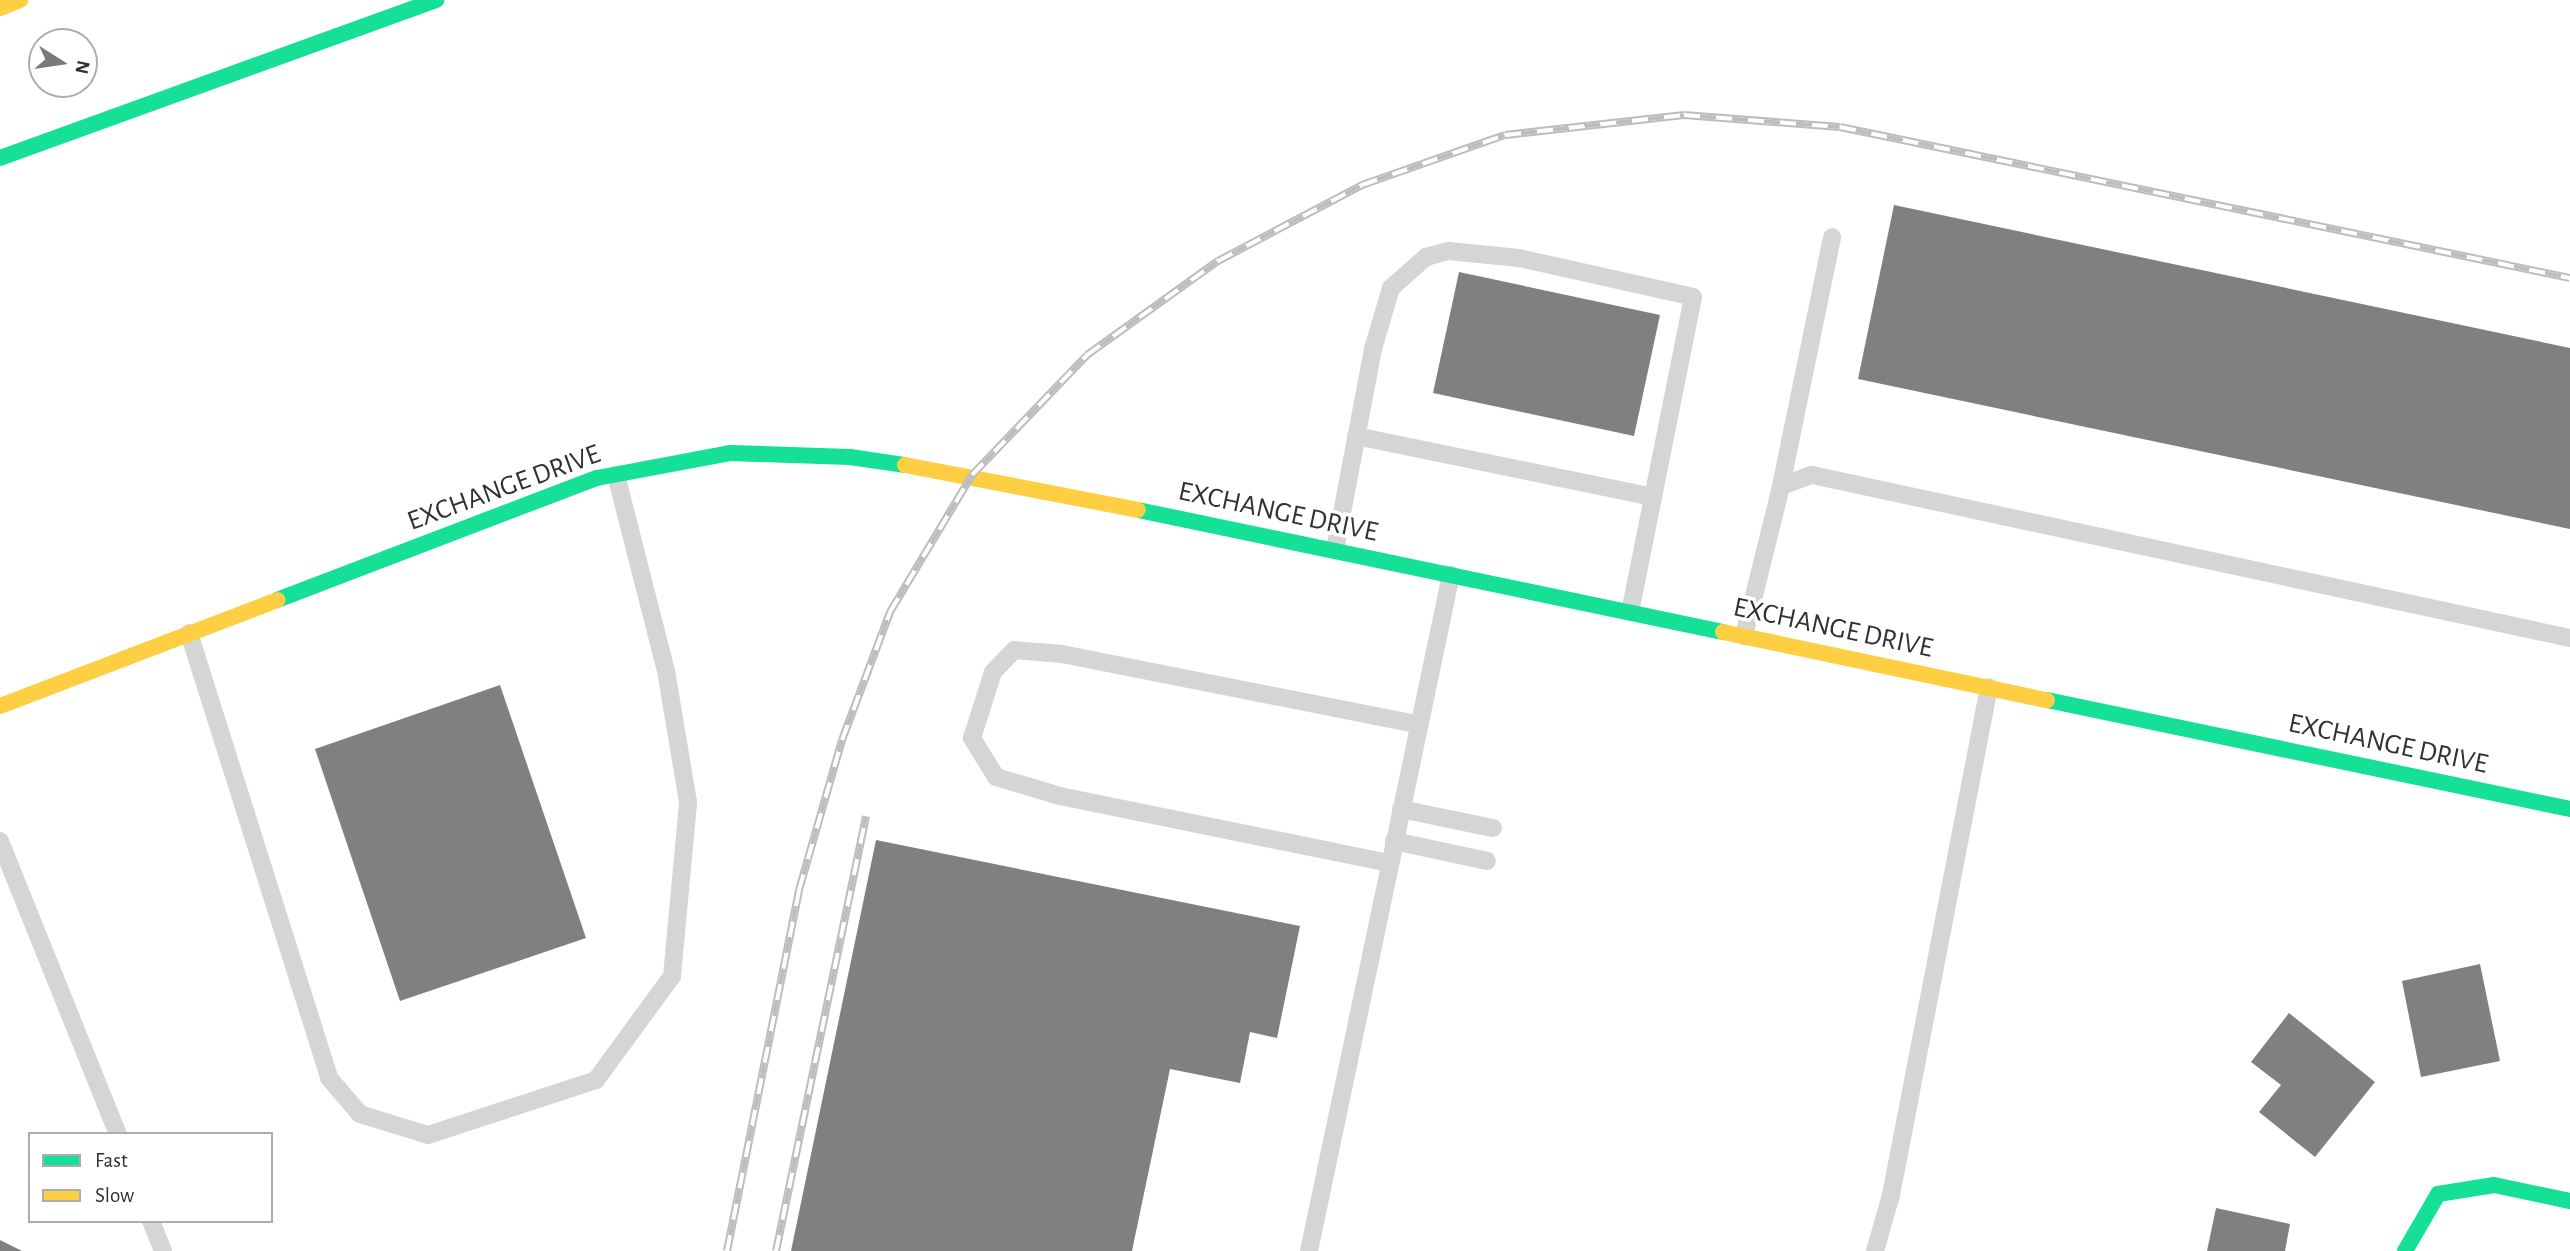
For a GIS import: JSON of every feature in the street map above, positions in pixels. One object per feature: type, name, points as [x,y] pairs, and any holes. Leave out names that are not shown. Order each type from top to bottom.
[{"type":"main road","points":[[0,8],[20,0]]},
{"type":"main road","points":[[0,158],[436,0]]},
{"type":"main road","name":"EXCHANGE DRIVE","points":[[0,706],[616,475],[730,453],[850,457],[972,475],[2570,809]]},
{"type":"main road","points":[[2405,1251],[2438,1194],[2494,1185],[2570,1201]]},
{"type":"lane","points":[[1744,636],[1781,486],[1832,237]]},
{"type":"lane","points":[[1335,551],[1382,312],[1391,288],[1407,270],[1426,257],[1449,251],[1519,258],[1693,297],[1630,612]]},
{"type":"lane","points":[[1356,436],[1653,496]]},
{"type":"lane","points":[[189,633],[329,1078],[360,1114],[428,1135],[596,1080],[672,976],[688,802],[666,671],[616,475]]},
{"type":"lane","points":[[1781,486],[1812,475],[2570,639]]},
{"type":"lane","points":[[1309,1251],[1451,575]]},
{"type":"lane","points":[[1389,863],[1060,796],[996,777],[972,738],[993,672],[1014,650],[1062,654],[1419,725]]},
{"type":"lane","points":[[1875,1251],[1896,1170],[1989,687]]},
{"type":"lane","points":[[1401,809],[1493,828]]},
{"type":"lane","points":[[0,841],[117,1132]]},
{"type":"lane","points":[[1394,841],[1487,861]]},
{"type":"lane","points":[[152,1223],[163,1251]]},
{"type":"building","points":[[1894,205],[2570,348],[2570,529],[1858,379]]},
{"type":"building","points":[[1459,272],[1660,315],[1634,436],[1433,393]]},
{"type":"building","points":[[500,685],[586,938],[400,1001],[315,749]]},
{"type":"building","points":[[876,840],[1300,926],[1277,1038],[1250,1032],[1240,1083],[1170,1069],[1132,1251],[791,1251]]},
{"type":"building","points":[[2480,964],[2500,1061],[2421,1077],[2402,981]]},
{"type":"building","points":[[2289,1013],[2375,1082],[2315,1157],[2259,1112],[2281,1085],[2251,1062]]},
{"type":"building","points":[[2216,1208],[2290,1224],[2285,1251],[2207,1251]]},
{"type":"building","points":[[0,1240],[22,1251],[0,1251]]},
{"type":"railway","points":[[727,1251],[799,890],[842,740],[890,612],[972,475],[1087,355],[1218,261],[1362,185],[1505,135],[1684,115],[1840,127],[2570,278]]},
{"type":"railway","points":[[776,1251],[866,816]]},
{"type":"traffic: fast","points":[[0,158],[436,0]]},
{"type":"traffic: fast","points":[[277,600],[597,478],[730,453],[850,457],[905,465]]},
{"type":"traffic: fast","points":[[1138,510],[1723,632]]},
{"type":"traffic: fast","points":[[2047,700],[2570,809]]},
{"type":"traffic: fast","points":[[2405,1251],[2438,1194],[2494,1185],[2570,1201]]},
{"type":"traffic: slow","points":[[0,8],[20,0]]},
{"type":"traffic: slow","points":[[905,465],[1138,510]]},
{"type":"traffic: slow","points":[[0,706],[277,600]]},
{"type":"traffic: slow","points":[[1723,632],[2047,700]]}]
